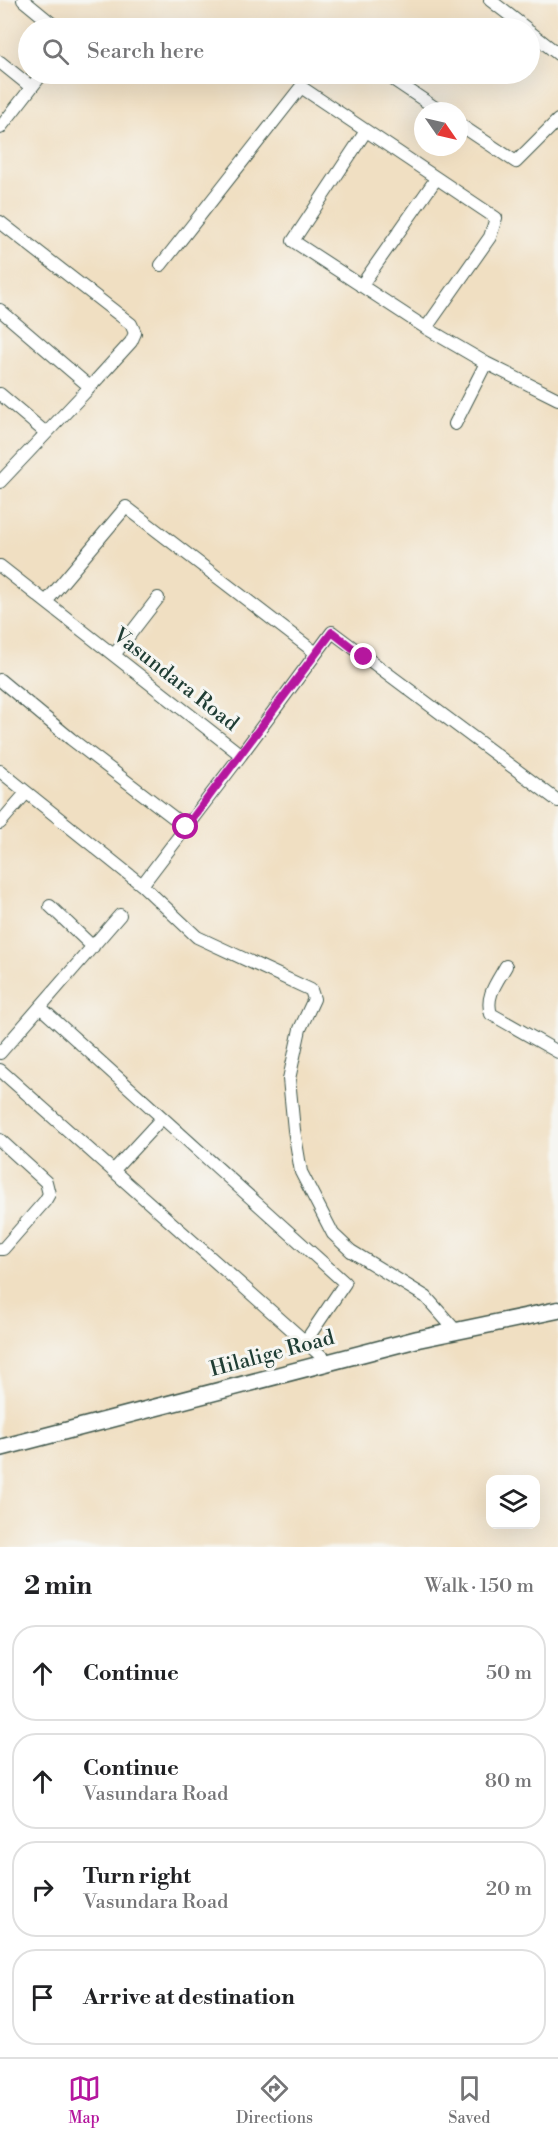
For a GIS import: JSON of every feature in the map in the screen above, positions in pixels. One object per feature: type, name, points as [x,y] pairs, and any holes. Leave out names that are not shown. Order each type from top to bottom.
[{"type":"street","points":[[23,0],[45,18]]},
{"type":"street","points":[[490,0],[513,18]]},
{"type":"street","points":[[540,40],[558,54]]},
{"type":"street","points":[[0,62],[18,77]]},
{"type":"street","points":[[27,84],[31,87]]},
{"type":"street","points":[[0,128],[34,84]]},
{"type":"street","points":[[400,84],[427,102]]},
{"type":"street","points":[[161,265],[301,87],[496,218],[490,237],[426,328]]},
{"type":"street","points":[[468,130],[516,162],[558,120]]},
{"type":"street","points":[[366,131],[292,241],[426,328],[486,363],[558,399]]},
{"type":"street","points":[[361,286],[436,178]]},
{"type":"street","points":[[0,222],[131,324],[135,333],[131,342],[0,482]]},
{"type":"street","points":[[0,310],[90,387]]},
{"type":"street","points":[[455,424],[486,363]]},
{"type":"street","points":[[0,394],[46,433]]},
{"type":"street","points":[[46,602],[126,507],[316,653]]},
{"type":"street","name":"Vasundara Road","points":[[0,566],[241,755],[332,632],[558,801]]},
{"type":"street","points":[[114,655],[158,598]]},
{"type":"street","points":[[0,680],[186,827]]},
{"type":"street","points":[[142,885],[241,755]]},
{"type":"street","points":[[0,771],[142,885],[197,937],[311,990],[314,999],[300,1029],[289,1079],[301,1172],[333,1234],[351,1251],[426,1297],[456,1331]]},
{"type":"street","points":[[0,823],[26,793]]},
{"type":"street","points":[[50,906],[93,947]]},
{"type":"street","points":[[0,1053],[120,915]]},
{"type":"street","points":[[506,966],[491,992],[489,1000],[491,1014],[558,1052]]},
{"type":"street","points":[[40,1007],[345,1283],[305,1342]]},
{"type":"street","points":[[0,1070],[328,1362]]},
{"type":"street","points":[[113,1171],[162,1118]]},
{"type":"street","points":[[0,1140],[46,1182],[49,1188],[45,1201],[3,1249],[0,1249]]},
{"type":"street","name":"Hilalige Road","points":[[0,1448],[418,1338],[558,1310]]},
{"type":"route","points":[[186,827],[332,632],[364,657]]}]
